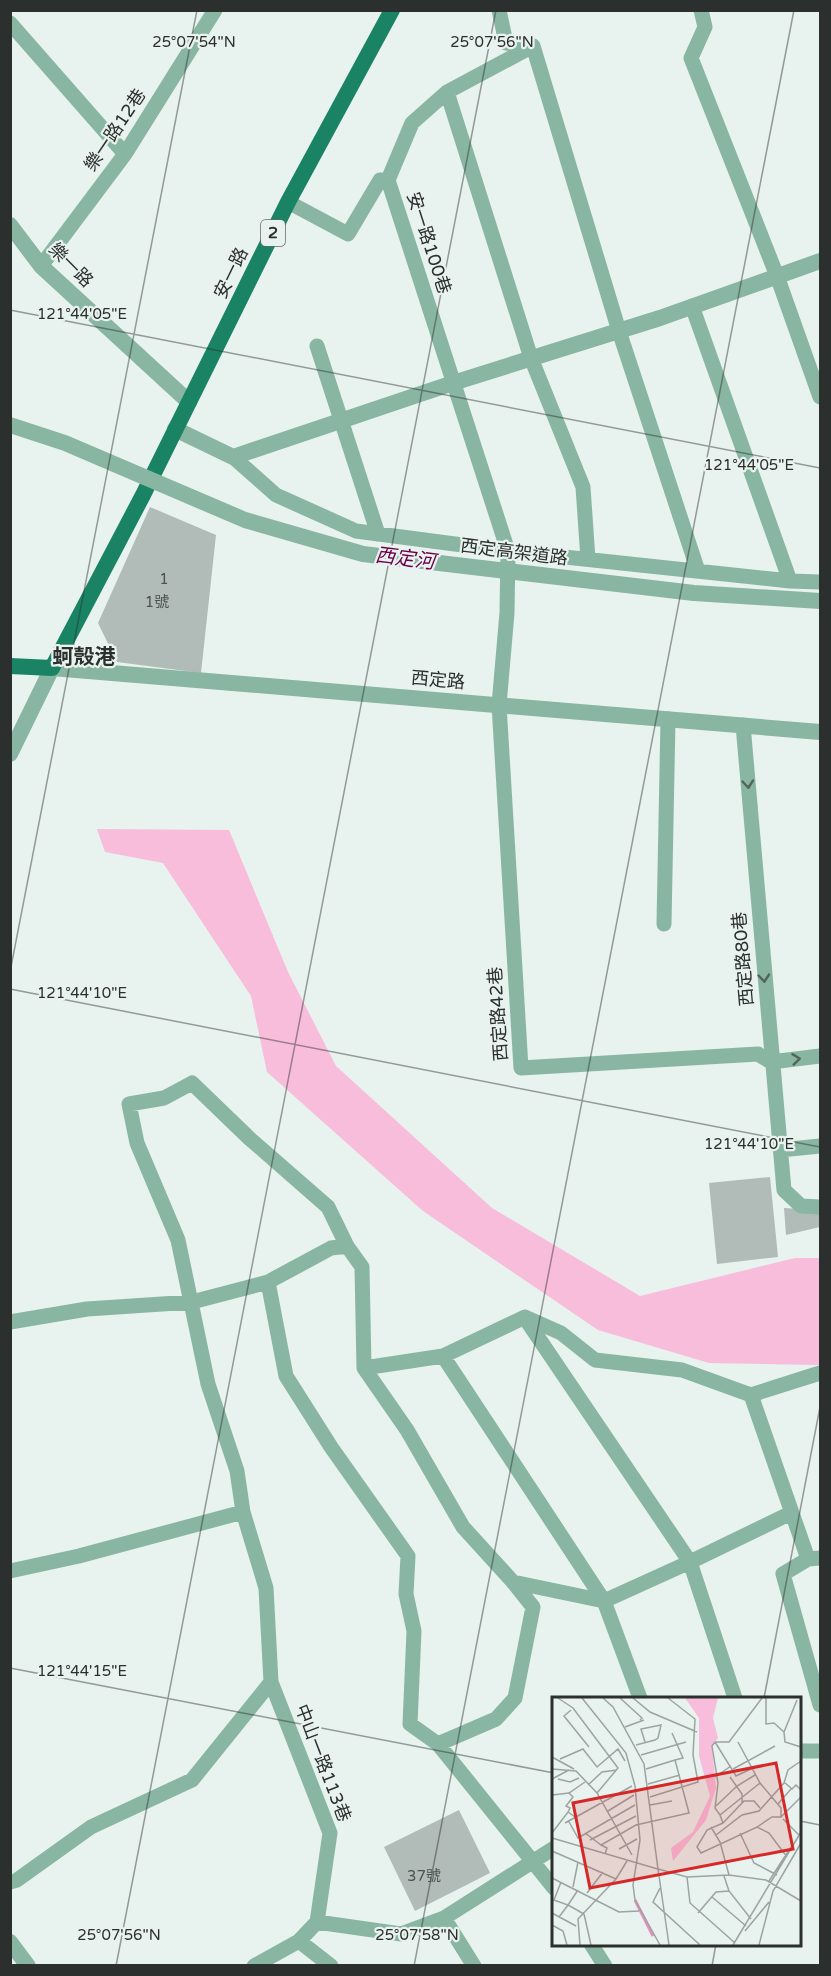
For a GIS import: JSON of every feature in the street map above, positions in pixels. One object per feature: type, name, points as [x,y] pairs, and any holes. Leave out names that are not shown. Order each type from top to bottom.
[{"type":"main road","name":"安一路","points":[[52,668],[143,495],[288,202],[392,10]]},
{"type":"main road","points":[[10,666],[52,668]]},
{"type":"street","name":"樂一路","points":[[10,225],[41,266],[189,402]]},
{"type":"street","points":[[175,429],[233,457],[453,383],[619,331],[820,261]]},
{"type":"street","name":"西定高架道路","points":[[10,425],[65,443],[245,520],[363,554],[694,593],[820,601]]},
{"type":"street","points":[[10,754],[52,668]]},
{"type":"street","name":"西定路","points":[[52,668],[820,732]]},
{"type":"street","points":[[10,1942],[28,1965]]},
{"type":"lane","name":"樂一路12巷","points":[[41,266],[125,154],[215,10]]},
{"type":"lane","points":[[500,10],[506,43],[533,46]]},
{"type":"lane","points":[[701,10],[705,27],[691,58],[777,276],[820,397]]},
{"type":"lane","points":[[10,23],[125,154]]},
{"type":"lane","points":[[388,180],[412,123],[447,92],[533,46]]},
{"type":"lane","points":[[533,46],[619,331],[698,571]]},
{"type":"lane","points":[[447,92],[531,358],[583,487],[588,559]]},
{"type":"lane","name":"安一路100巷","points":[[288,202],[348,234],[380,180],[388,180],[508,551],[507,613],[499,705]]},
{"type":"lane","points":[[692,306],[790,581]]},
{"type":"lane","points":[[317,346],[378,534]]},
{"type":"lane","points":[[233,457],[276,495],[356,531],[508,551],[790,581],[820,582]]},
{"type":"lane","name":"西定路42巷","points":[[499,705],[521,1068],[758,1054],[771,1062]]},
{"type":"lane","points":[[664,924],[668,719]]},
{"type":"lane","name":"西定路80巷","points":[[743,725],[784,1190],[801,1206],[820,1207]]},
{"type":"lane","points":[[771,1062],[820,1056]]},
{"type":"lane","name":"中山一路113巷","points":[[317,1922],[330,1833],[271,1682],[266,1588],[243,1512],[237,1471],[208,1384],[178,1240],[137,1143],[129,1104],[164,1098],[192,1083],[249,1138],[328,1207],[347,1246]]},
{"type":"lane","points":[[780,1150],[820,1146]]},
{"type":"lane","points":[[10,1322],[87,1309],[192,1302],[268,1281],[331,1248],[347,1246],[362,1267],[364,1368],[407,1430],[463,1527],[532,1606],[515,1698],[496,1719],[438,1744]]},
{"type":"lane","points":[[268,1281],[286,1376],[331,1447],[408,1556],[406,1594],[414,1631],[410,1724],[438,1744],[552,1885]]},
{"type":"lane","points":[[364,1368],[443,1356],[525,1317],[561,1333],[596,1360],[682,1370],[751,1395],[819,1376]]},
{"type":"lane","points":[[525,1317],[690,1562],[735,1697]]},
{"type":"lane","points":[[443,1356],[604,1601],[640,1697]]},
{"type":"lane","points":[[751,1395],[791,1513],[814,1558],[783,1574],[820,1705]]},
{"type":"lane","points":[[10,1571],[79,1556],[243,1512]]},
{"type":"lane","points":[[513,1582],[604,1601],[791,1513]]},
{"type":"lane","points":[[10,1882],[17,1880],[92,1827],[192,1780],[271,1682]]},
{"type":"lane","points":[[801,1751],[820,1751]]},
{"type":"lane","points":[[254,1965],[298,1941],[317,1922],[401,1934],[444,1918],[552,1849]]},
{"type":"lane","points":[[444,1918],[474,1965]]},
{"type":"lane","points":[[298,1941],[332,1965]]},
{"type":"lane","points":[[592,1946],[605,1965]]},
{"type":"shaded area","points":[[97,829],[229,830],[288,972],[336,1066],[492,1208],[640,1296],[795,1258],[820,1258],[820,1365],[709,1363],[598,1330],[423,1211],[267,1072],[251,996],[163,863],[105,852]]},
{"type":"building","points":[[150,507],[216,535],[201,673],[117,662],[98,623]]},
{"type":"building","points":[[770,1177],[778,1257],[717,1264],[709,1183]]},
{"type":"building","points":[[784,1208],[820,1210],[820,1227],[786,1235]]},
{"type":"building","points":[[459,1810],[490,1873],[415,1911],[384,1847]]},
{"type":"district","name":"蚵殼港","points":[[84,657]]},
{"type":"water label","name":"西定河","points":[[405,559]]}]
